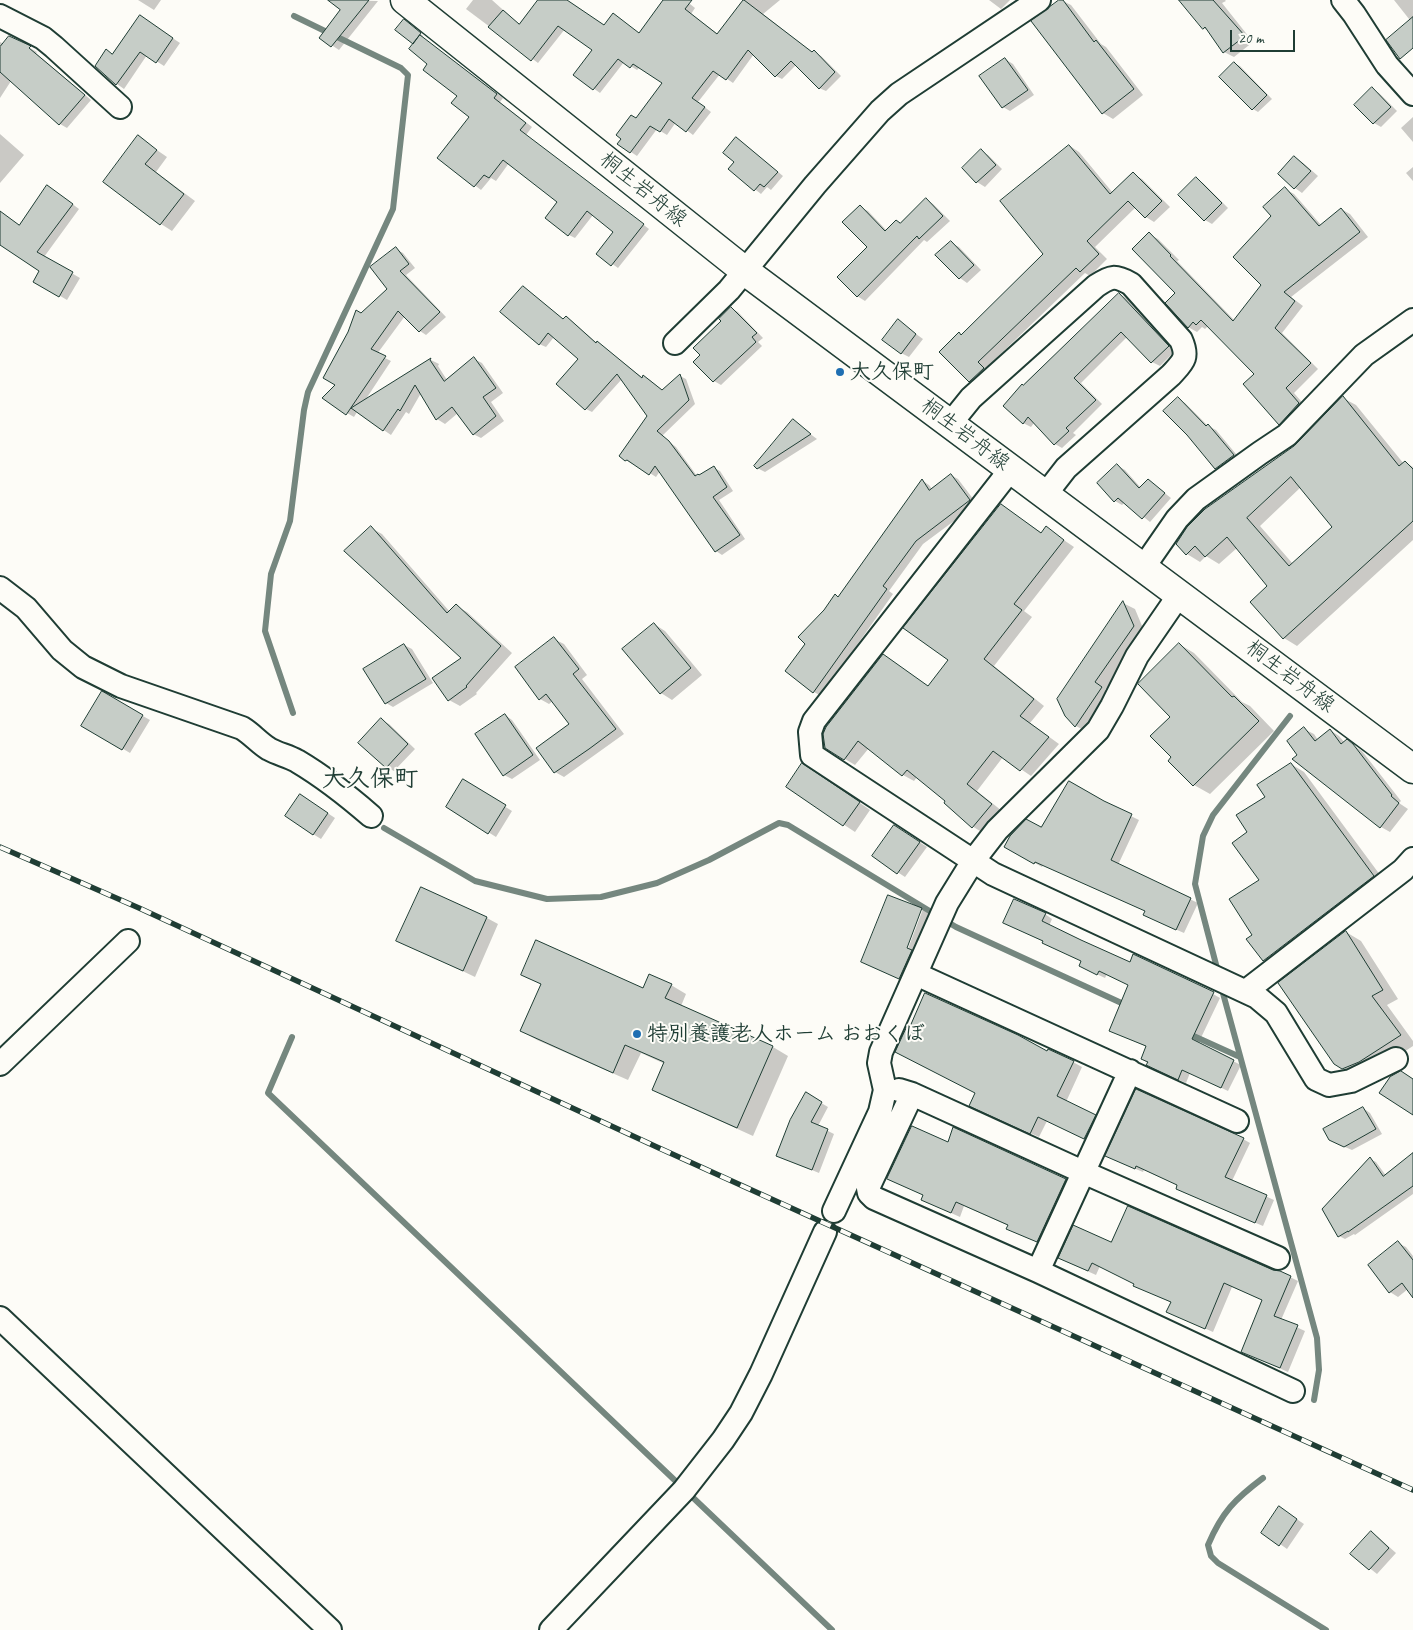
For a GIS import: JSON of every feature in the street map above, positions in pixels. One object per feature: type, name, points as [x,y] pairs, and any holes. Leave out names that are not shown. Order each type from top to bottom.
[{"type":"main road","name":"桐生岩舟線","points":[[406,0],[745,271],[1413,769]]},
{"type":"street","points":[[675,343],[729,290],[815,185],[880,111],[893,100],[1039,0]]},
{"type":"street","points":[[1355,5],[1387,65],[1413,94]]},
{"type":"street","points":[[0,16],[42,38],[54,47],[120,108]]},
{"type":"street","points":[[950,424],[971,398],[1096,286],[1110,277],[1121,279],[1131,284],[1181,340],[1185,349],[1184,360],[1171,375],[1066,468],[1045,495]]},
{"type":"street","points":[[1143,568],[1177,519],[1196,499],[1260,452],[1287,435],[1364,355],[1413,320]]},
{"type":"street","points":[[1011,469],[814,721],[810,732],[812,754],[993,874],[1257,997],[1276,1012],[1316,1079],[1328,1085],[1351,1081],[1396,1059]]},
{"type":"street","points":[[0,588],[26,608],[62,650],[83,667],[129,690],[242,728],[268,749],[295,760],[318,774],[350,797],[371,816]]},
{"type":"street","points":[[834,1211],[880,1112],[885,1090],[879,1063],[881,1052],[947,903],[973,861],[997,830],[1098,730],[1137,656],[1179,595]]},
{"type":"street","points":[[1246,992],[1403,870],[1413,859]]},
{"type":"street","points":[[0,1064],[128,941]]},
{"type":"street","points":[[916,974],[1237,1121]]},
{"type":"street","points":[[1038,1271],[1130,1072]]},
{"type":"street","points":[[885,1090],[897,1089],[912,1094],[1278,1258]]},
{"type":"street","points":[[912,1094],[868,1188],[869,1193],[874,1198],[1038,1271],[1293,1391]]},
{"type":"street","points":[[551,1630],[684,1490],[723,1440],[741,1412],[761,1374],[825,1232]]},
{"type":"street","points":[[0,1318],[330,1630]]},
{"type":"building","points":[[328,0],[369,0],[331,47],[319,38],[340,10]]},
{"type":"building","points":[[538,0],[567,0],[604,25],[613,13],[639,33],[663,0],[692,0],[685,9],[717,34],[744,0],[812,52],[814,50],[835,72],[819,89],[791,61],[775,77],[748,50],[726,80],[713,71],[692,98],[705,107],[686,132],[669,119],[660,132],[650,126],[630,153],[617,144],[621,139],[616,135],[631,115],[636,118],[662,83],[633,64],[630,68],[618,59],[593,90],[573,75],[592,50],[558,26],[531,61],[488,27],[503,10],[519,24]]},
{"type":"building","points":[[1059,0],[1063,0],[1094,42],[1096,40],[1134,89],[1102,114],[1031,21]]},
{"type":"building","points":[[1179,0],[1213,0],[1245,36],[1223,53],[1205,27],[1203,29]]},
{"type":"building","points":[[140,15],[173,38],[156,63],[140,52],[116,85],[95,66],[106,49],[112,54]]},
{"type":"building","points":[[1413,17],[1413,48],[1400,59],[1386,40]]},
{"type":"building","points":[[404,19],[421,33],[413,44],[395,30]]},
{"type":"building","points":[[420,35],[497,94],[494,98],[526,123],[520,130],[644,224],[611,266],[596,254],[613,232],[587,211],[568,236],[545,218],[557,202],[503,160],[489,178],[484,175],[474,187],[437,158],[469,117],[451,103],[457,96],[423,70],[427,64],[409,49]]},
{"type":"building","points":[[9,36],[31,46],[29,48],[85,95],[59,125],[0,72],[0,47]]},
{"type":"building","points":[[1005,58],[1028,90],[1002,108],[979,76]]},
{"type":"building","points":[[1234,62],[1267,95],[1252,110],[1219,77]]},
{"type":"building","points":[[1372,87],[1391,107],[1373,124],[1354,105]]},
{"type":"building","points":[[138,135],[157,150],[145,164],[184,194],[160,225],[103,182]]},
{"type":"building","points":[[736,137],[778,172],[764,187],[760,184],[754,191],[728,169],[734,162],[723,153]]},
{"type":"building","points":[[1069,145],[1110,194],[1133,172],[1162,201],[1145,218],[1128,201],[1087,241],[1099,254],[1080,272],[1076,268],[978,362],[984,368],[969,382],[939,352],[959,332],[961,335],[1043,254],[1000,201]]},
{"type":"building","points":[[981,149],[996,165],[976,183],[962,168]]},
{"type":"building","points":[[1294,156],[1311,171],[1294,189],[1278,174]]},
{"type":"building","points":[[1196,177],[1222,203],[1204,221],[1178,195]]},
{"type":"building","points":[[47,185],[73,204],[37,252],[73,272],[59,297],[33,282],[39,271],[0,245],[0,211],[19,225]]},
{"type":"building","points":[[1285,187],[1319,226],[1341,208],[1360,232],[1284,292],[1295,301],[1275,328],[1311,363],[1286,388],[1299,403],[1279,425],[1243,384],[1254,374],[1201,320],[1196,325],[1193,322],[1188,328],[1165,303],[1175,293],[1132,249],[1149,232],[1233,321],[1261,285],[1233,257],[1271,216],[1263,207]]},
{"type":"building","points":[[926,198],[943,216],[919,239],[917,236],[857,297],[837,277],[867,247],[842,222],[860,205],[885,231],[896,220],[900,223]]},
{"type":"building","points":[[951,241],[974,265],[959,279],[935,255]]},
{"type":"building","points":[[396,247],[409,264],[400,271],[440,312],[419,332],[398,311],[371,349],[386,356],[346,415],[322,398],[335,385],[323,378],[348,332],[356,310],[361,313],[387,289],[370,267]]},
{"type":"building","points":[[523,286],[563,319],[566,316],[596,343],[597,341],[642,378],[643,375],[662,390],[680,374],[689,400],[657,431],[669,441],[695,476],[714,466],[727,487],[713,497],[740,535],[715,552],[655,466],[649,475],[619,456],[647,416],[617,374],[585,410],[556,384],[578,359],[548,333],[539,345],[500,312]]},
{"type":"building","points":[[1119,293],[1169,346],[1151,363],[1121,332],[1074,378],[1096,400],[1066,428],[1069,431],[1054,445],[1028,417],[1023,424],[1003,406],[1022,384]]},
{"type":"building","points":[[731,307],[757,333],[752,337],[756,342],[713,382],[693,362],[700,355],[693,348],[721,321],[719,319]]},
{"type":"building","points":[[898,319],[916,334],[901,354],[882,340]]},
{"type":"building","points":[[474,357],[496,388],[483,397],[496,416],[473,435],[452,407],[436,420],[415,385],[400,411],[398,409],[383,431],[351,408],[431,358],[430,360],[444,381]]},
{"type":"building","points":[[1343,396],[1399,466],[1405,461],[1413,469],[1413,521],[1283,639],[1250,602],[1267,586],[1227,537],[1205,557],[1195,546],[1186,555],[1176,544],[1187,527],[1205,509],[1294,446]],"holes":[[[1291,477],[1332,527],[1289,566],[1247,518]]]},
{"type":"building","points":[[1178,397],[1206,426],[1208,424],[1234,455],[1215,469],[1187,435],[1163,411]]},
{"type":"building","points":[[793,419],[811,434],[757,469],[754,466]]},
{"type":"building","points":[[1117,464],[1139,488],[1148,479],[1165,493],[1142,519],[1118,498],[1114,502],[1097,483]]},
{"type":"building","points":[[951,474],[970,500],[916,541],[883,586],[887,589],[813,693],[785,671],[805,644],[798,637],[824,610],[835,594],[838,597],[922,479],[929,490]]},
{"type":"building","points":[[1001,504],[1041,533],[1046,526],[1064,540],[1014,604],[1022,610],[984,659],[1034,699],[1020,716],[1049,737],[1020,771],[993,751],[967,784],[992,804],[972,828],[944,803],[945,801],[907,770],[902,776],[858,741],[844,760],[825,748],[823,734],[826,727],[883,654],[928,686],[948,660],[903,628]]},
{"type":"building","points":[[371,526],[447,613],[456,604],[501,646],[467,687],[448,701],[432,678],[461,658],[344,551]]},
{"type":"building","points":[[1123,601],[1134,626],[1095,682],[1102,687],[1075,727],[1065,716],[1057,699]]},
{"type":"building","points":[[654,623],[691,668],[660,694],[622,649]]},
{"type":"building","points":[[554,637],[579,669],[573,674],[616,729],[554,773],[536,748],[569,724],[546,694],[539,700],[515,667]]},
{"type":"building","points":[[1179,643],[1232,697],[1234,696],[1259,721],[1193,786],[1168,761],[1171,757],[1150,736],[1170,717],[1138,684]]},
{"type":"building","points":[[404,644],[426,679],[385,704],[363,669]]},
{"type":"building","points":[[102,691],[143,715],[122,750],[81,726]]},
{"type":"building","points":[[505,714],[533,755],[503,776],[475,734]]},
{"type":"building","points":[[381,718],[408,744],[386,768],[358,743]]},
{"type":"building","points":[[1304,727],[1315,741],[1330,729],[1341,744],[1347,739],[1353,744],[1391,796],[1399,803],[1380,828],[1292,759],[1297,755],[1287,741]]},
{"type":"building","points":[[802,763],[860,802],[843,826],[786,787]]},
{"type":"building","points":[[1291,763],[1374,876],[1263,961],[1246,939],[1252,935],[1229,899],[1259,880],[1232,843],[1247,832],[1236,815],[1265,797],[1257,785]]},
{"type":"building","points":[[463,779],[506,805],[488,834],[446,807]]},
{"type":"building","points":[[1069,781],[1132,814],[1111,860],[1191,898],[1176,930],[1143,915],[1145,911],[1035,862],[1034,864],[1004,847],[1010,836],[1026,819],[1041,827]]},
{"type":"building","points":[[300,794],[328,813],[313,835],[285,816]]},
{"type":"building","points":[[894,825],[920,842],[897,874],[872,856]]},
{"type":"building","points":[[421,887],[487,917],[463,971],[396,941]]},
{"type":"building","points":[[888,895],[922,908],[907,948],[912,950],[899,979],[861,962]]},
{"type":"building","points":[[1014,899],[1046,913],[1042,921],[1081,940],[1130,962],[1133,954],[1214,992],[1192,1039],[1234,1060],[1221,1088],[1182,1070],[1178,1080],[1146,1065],[1148,1062],[1141,1059],[1146,1046],[1109,1031],[1128,985],[1099,971],[1097,975],[1079,966],[1081,961],[1003,923]]},
{"type":"building","points":[[1346,931],[1383,990],[1372,996],[1401,1035],[1359,1062],[1342,1069],[1334,1064],[1278,983]]},
{"type":"building","name":"特別養護老人ホーム おおくぼ","points":[[536,940],[643,988],[649,974],[672,984],[665,998],[773,1046],[737,1128],[652,1090],[664,1062],[625,1045],[613,1073],[520,1031],[541,984],[521,975]]},
{"type":"building","points":[[925,993],[1018,1035],[1047,1051],[1048,1049],[1074,1061],[1057,1096],[1096,1115],[1084,1139],[1038,1117],[1030,1134],[969,1106],[975,1093],[895,1052],[907,1026],[909,1028]]},
{"type":"building","points":[[1401,1071],[1413,1079],[1413,1115],[1379,1093],[1390,1077]]},
{"type":"building","points":[[1136,1089],[1244,1138],[1225,1177],[1267,1195],[1255,1223],[1176,1189],[1177,1185],[1136,1166],[1135,1169],[1105,1156]]},
{"type":"building","points":[[806,1092],[822,1102],[811,1122],[828,1129],[812,1170],[776,1156],[790,1120]]},
{"type":"building","points":[[1363,1107],[1376,1129],[1344,1147],[1329,1140],[1323,1129]]},
{"type":"building","points":[[912,1126],[948,1142],[953,1127],[1066,1179],[1037,1242],[1006,1229],[1008,1225],[956,1202],[951,1213],[921,1200],[923,1195],[887,1179]]},
{"type":"building","points":[[1413,1153],[1413,1186],[1338,1237],[1322,1209],[1370,1157],[1383,1176]]},
{"type":"building","points":[[1128,1206],[1273,1270],[1291,1276],[1274,1316],[1298,1325],[1280,1368],[1241,1352],[1262,1300],[1224,1283],[1205,1329],[1166,1312],[1171,1302],[1133,1286],[1134,1284],[1092,1263],[1088,1271],[1058,1258],[1073,1225],[1111,1242]]},
{"type":"building","points":[[1398,1241],[1413,1260],[1413,1298],[1402,1283],[1389,1293],[1368,1265]]},
{"type":"building","points":[[1279,1506],[1297,1519],[1279,1546],[1261,1533]]},
{"type":"building","points":[[1371,1531],[1389,1548],[1369,1570],[1350,1554]]},
{"type":"waterway","points":[[293,713],[265,631],[271,574],[290,521],[308,392],[393,209],[408,75],[401,68],[294,16]]},
{"type":"waterway","points":[[1218,972],[1195,884],[1203,836],[1213,815],[1290,716]]},
{"type":"waterway","points":[[384,828],[475,881],[547,899],[601,897],[657,883],[709,860],[779,823],[788,825],[956,927],[1128,1006]]},
{"type":"waterway","points":[[1221,986],[1317,1338],[1319,1370],[1314,1400]]},
{"type":"waterway","points":[[1187,1033],[1240,1057]]},
{"type":"waterway","points":[[292,1037],[268,1093],[832,1630]]},
{"type":"waterway","points":[[1263,1478],[1237,1500],[1224,1515],[1208,1545],[1211,1556],[1218,1563],[1326,1630]]},
{"type":"railway","points":[[0,847],[139,908],[659,1148],[1413,1490]]},
{"type":"place","name":"大久保町","points":[[840,372]]},
{"type":"place","name":"特別養護老人ホーム おおくぼ","points":[[637,1034]]},
{"type":"district","name":"大久保町","points":[[370,780]]}]
